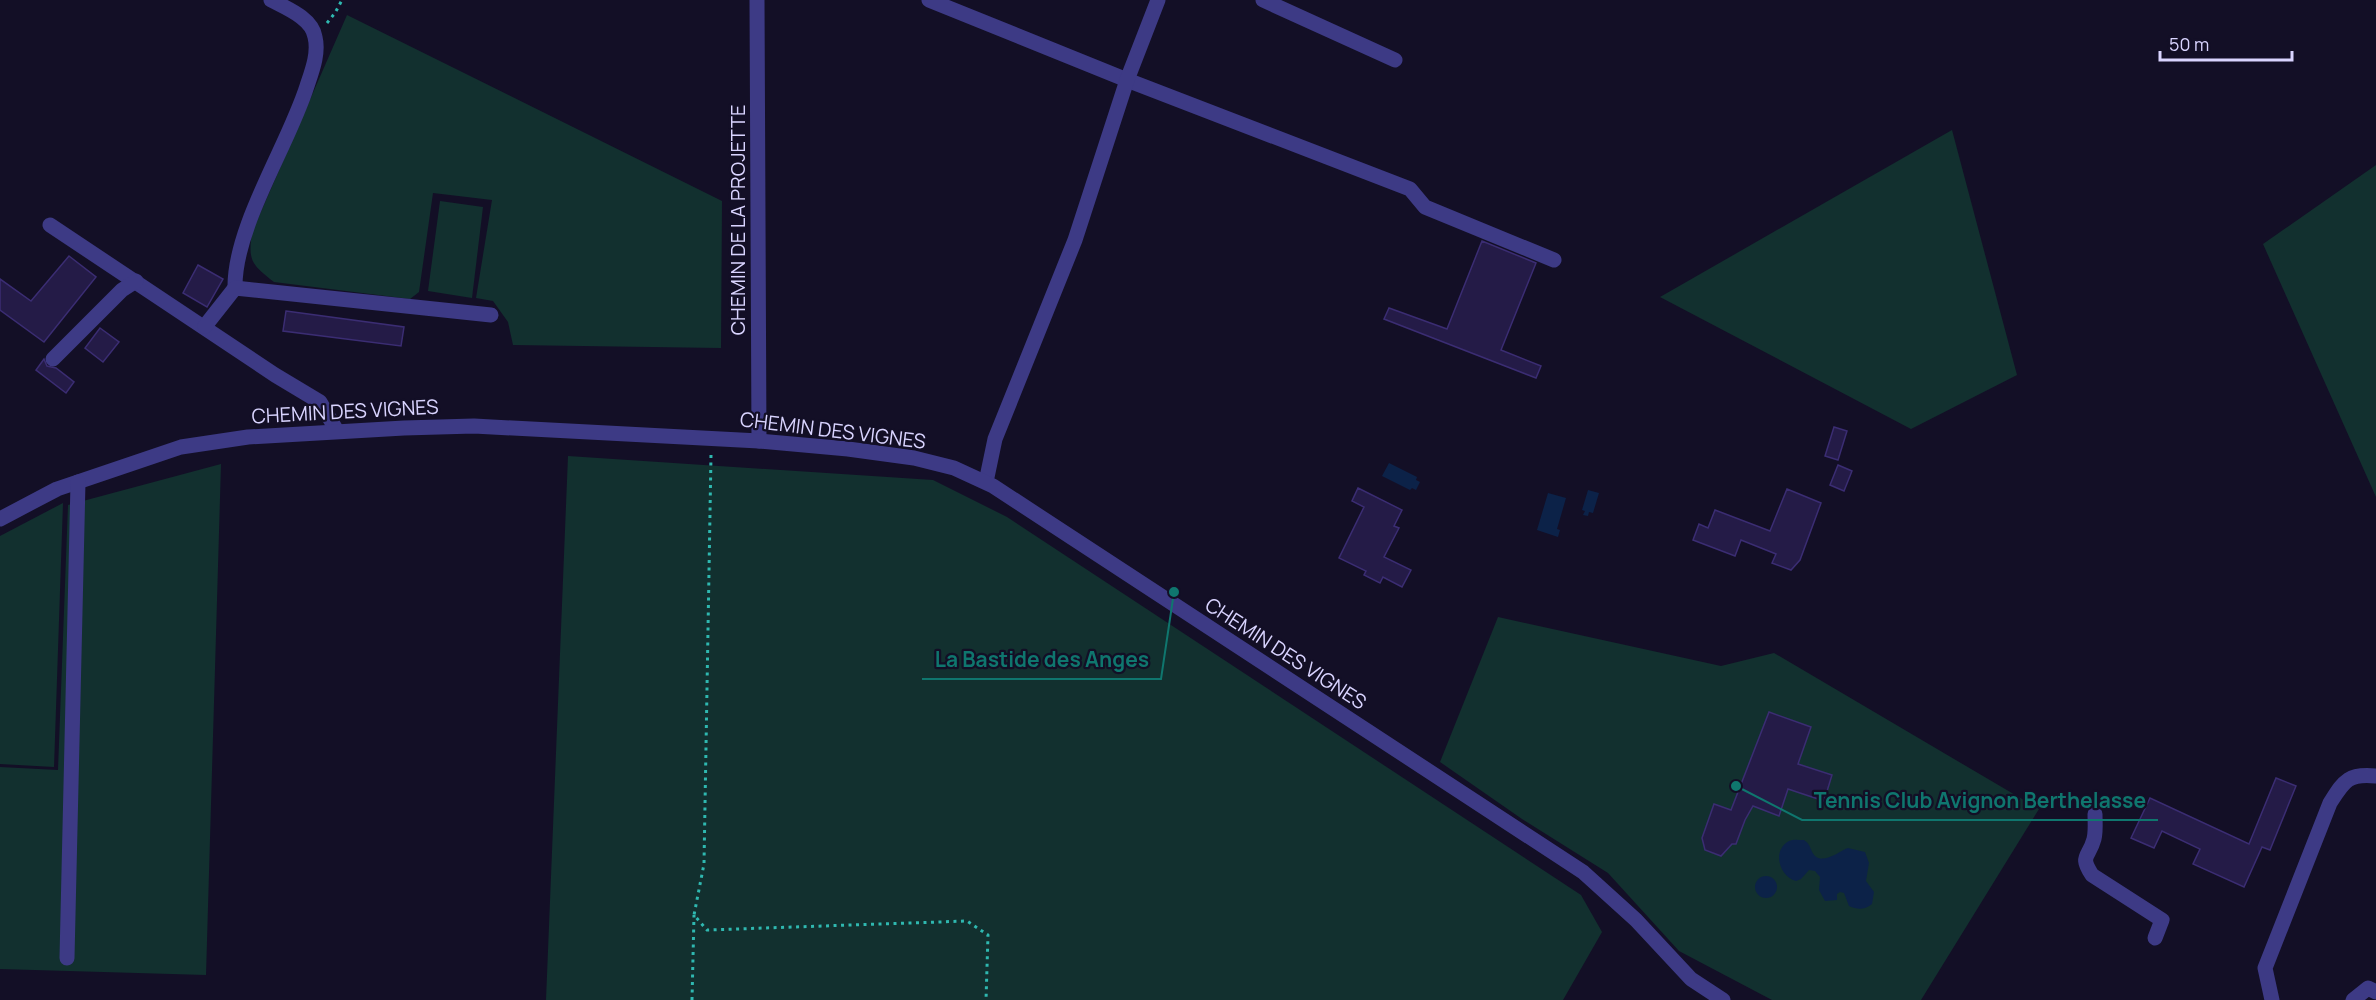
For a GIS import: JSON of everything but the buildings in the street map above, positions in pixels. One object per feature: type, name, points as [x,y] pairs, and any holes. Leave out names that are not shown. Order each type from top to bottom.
[{"type":"street","points":[[204,326],[235,288],[235,273],[247,230],[301,104],[315,60],[315,35],[300,15],[271,0]]},
{"type":"street","name":"CHEMIN DE LA PROJETTE","points":[[757,0],[759,441]]},
{"type":"street","points":[[929,0],[1127,80],[1410,189],[1425,207],[1554,260]]},
{"type":"street","points":[[986,482],[995,440],[1074,240],[1127,80],[1158,0]]},
{"type":"street","points":[[1263,0],[1395,60]]},
{"type":"street","points":[[50,225],[274,375],[320,402],[337,431]]},
{"type":"street","points":[[53,359],[122,290],[136,281]]},
{"type":"street","points":[[235,288],[491,315]]},
{"type":"street","name":"CHEMIN DES VIGNES","points":[[0,519],[57,489],[181,447],[248,437],[337,431],[474,426],[711,438],[914,458],[954,468],[986,482],[1583,872],[1636,920],[1691,979],[1723,1000]]},
{"type":"street","points":[[67,958],[78,482]]},
{"type":"street","points":[[2272,1000],[2265,968],[2330,803],[2344,782],[2360,774],[2376,776]]},
{"type":"street","points":[[2096,814],[2094,840],[2084,856],[2086,866],[2092,875],[2162,920],[2155,938]]},
{"type":"street","points":[[2353,1000],[2368,988],[2376,992]]},
{"type":"path","points":[[315,35],[335,13],[342,0]]},
{"type":"path","points":[[692,1000],[694,915],[704,864],[711,438]]},
{"type":"path","points":[[694,915],[707,930],[967,921],[988,935],[986,1000]]},
{"type":"green space","points":[[347,15],[722,201],[721,348],[513,345],[508,322],[493,301],[476,298],[492,200],[433,193],[419,292],[410,299],[274,282],[260,271],[251,256],[252,232]]},
{"type":"green space","points":[[1952,130],[2017,375],[1911,429],[1660,297]]},
{"type":"green space","points":[[2376,165],[2376,497],[2263,244]]},
{"type":"green space","points":[[440,201],[483,207],[472,298],[428,291]]},
{"type":"green space","points":[[568,456],[933,480],[1007,517],[1581,895],[1602,932],[1563,1000],[546,1000]]},
{"type":"green space","points":[[221,464],[206,975],[0,969],[0,767],[58,770],[68,505]]},
{"type":"green space","points":[[63,503],[54,767],[0,764],[0,536]]},
{"type":"green space","points":[[1498,617],[1721,666],[1774,653],[2039,809],[1921,1000],[1772,1000],[1679,951],[1608,873],[1522,819],[1440,762]]},
{"type":"water","points":[[1389,463],[1417,477],[1416,480],[1420,482],[1416,490],[1412,488],[1410,490],[1382,476]]},
{"type":"water","points":[[1588,490],[1599,493],[1593,513],[1589,512],[1588,516],[1583,515],[1585,511],[1582,510]]},
{"type":"water","points":[[1548,493],[1566,498],[1557,529],[1560,530],[1558,537],[1537,530]]},
{"type":"water","points":[[1804,840],[1815,856],[1823,859],[1848,848],[1865,852],[1869,863],[1866,881],[1874,892],[1872,904],[1858,909],[1849,906],[1844,893],[1840,892],[1837,894],[1837,900],[1825,901],[1819,890],[1820,877],[1815,871],[1809,870],[1796,881],[1790,879],[1782,869],[1780,851],[1789,841]]},
{"type":"water","points":[[1766,876],[1774,879],[1777,887],[1774,895],[1766,898],[1758,895],[1755,887],[1758,879]]},
{"type":"place","name":"La Bastide des Anges","points":[[1174,592]]},
{"type":"place","name":"Tennis Club Avignon Berthelasse","points":[[1736,786]]}]
